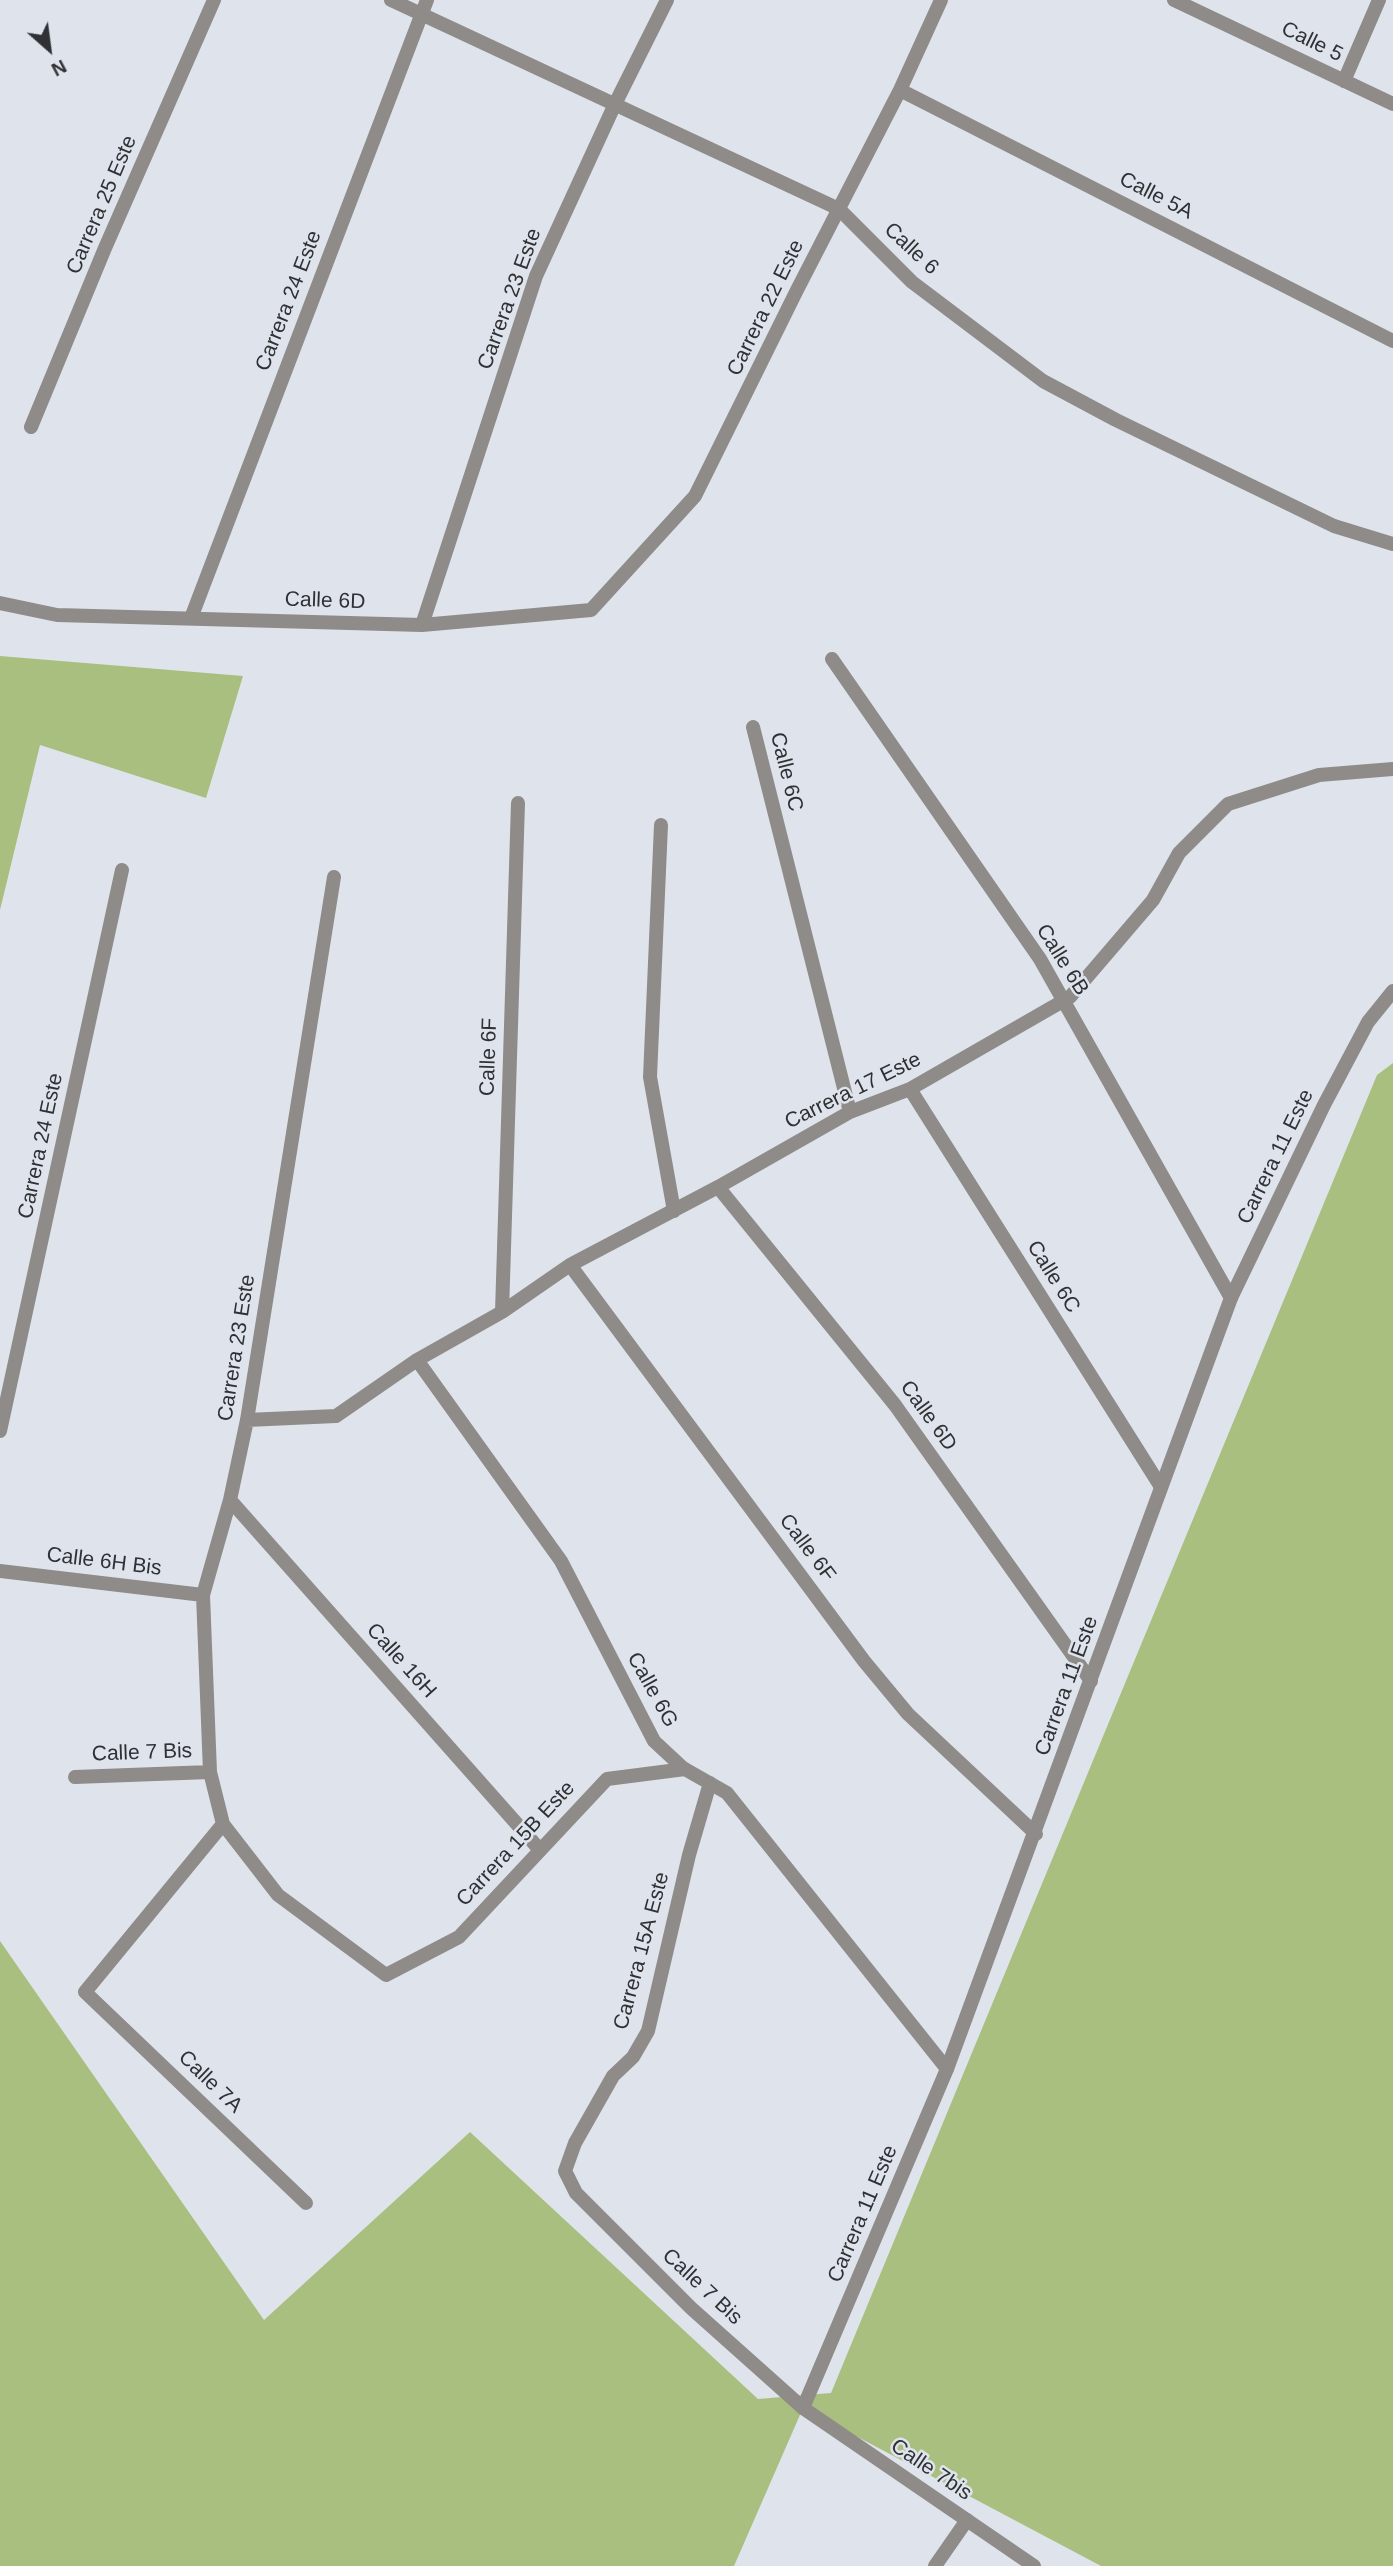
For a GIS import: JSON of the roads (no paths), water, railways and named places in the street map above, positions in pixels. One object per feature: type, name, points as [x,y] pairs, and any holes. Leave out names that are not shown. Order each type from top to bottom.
[{"type":"street","name":"Carrera 25 Este","points":[[31,427],[105,248],[214,0]]},
{"type":"street","name":"Calle 6","points":[[391,0],[839,209],[912,282],[1043,380],[1116,420],[1334,526],[1393,544]]},
{"type":"street","name":"Carrera 24 Este","points":[[191,618],[427,0]]},
{"type":"street","name":"Carrera 23 Este","points":[[422,625],[536,276],[615,104],[667,0]]},
{"type":"street","name":"Carrera 22 Este","points":[[591,610],[695,496],[900,90],[941,0]]},
{"type":"street","name":"Calle 5","points":[[1174,0],[1193,4],[1393,104]]},
{"type":"street","points":[[1344,81],[1379,0]]},
{"type":"street","name":"Calle 5A","points":[[900,90],[1393,341]]},
{"type":"street","name":"Calle 6D","points":[[0,603],[57,615],[422,625],[591,610]]},
{"type":"street","name":"Calle 6B","points":[[832,659],[1040,959],[1231,1298]]},
{"type":"street","name":"Calle 6C","points":[[753,727],[850,1112]]},
{"type":"street","name":"Carrera 17 Este","points":[[247,1420],[336,1416],[417,1360],[502,1312],[570,1265],[718,1187],[850,1112],[910,1089],[1070,998],[1153,900],[1179,853],[1228,804],[1320,775],[1393,769]]},
{"type":"street","name":"Calle 6F","points":[[502,1312],[518,803]]},
{"type":"street","points":[[662,825],[650,1077],[674,1210]]},
{"type":"street","name":"Carrera 24 Este","points":[[0,1431],[122,870]]},
{"type":"street","name":"Carrera 23 Este","points":[[223,1824],[210,1772],[204,1595],[230,1500],[247,1420],[334,877]]},
{"type":"street","name":"Carrera 11 Este","points":[[803,2408],[947,2069],[1231,1298],[1324,1105],[1368,1022],[1393,991]]},
{"type":"street","name":"Calle 6C","points":[[910,1089],[1161,1487]]},
{"type":"street","name":"Calle 6D","points":[[718,1187],[895,1405],[1091,1681]]},
{"type":"street","name":"Calle 6F","points":[[570,1265],[864,1661],[908,1714],[1035,1834]]},
{"type":"street","name":"Calle 6G","points":[[417,1360],[561,1561],[654,1741],[685,1769],[727,1793],[947,2069]]},
{"type":"street","name":"Calle 16H","points":[[230,1500],[540,1850]]},
{"type":"street","name":"Calle 6H Bis","points":[[0,1571],[204,1595]]},
{"type":"street","name":"Carrera 15B Este","points":[[223,1824],[278,1895],[386,1975],[459,1937],[607,1779],[685,1769]]},
{"type":"street","name":"Calle 7 Bis","points":[[75,1777],[210,1772]]},
{"type":"street","name":"Carrera 15A Este","points":[[576,2193],[565,2171],[575,2143],[613,2076],[632,2057],[648,2031],[689,1855],[710,1783]]},
{"type":"street","name":"Calle 7A","points":[[223,1824],[85,1992],[306,2203]]},
{"type":"street","name":"Calle 7 Bis","points":[[576,2193],[691,2308],[803,2408]]},
{"type":"street","name":"Calle 7bis","points":[[803,2408],[1034,2566]]},
{"type":"street","points":[[935,2566],[967,2519]]}]
